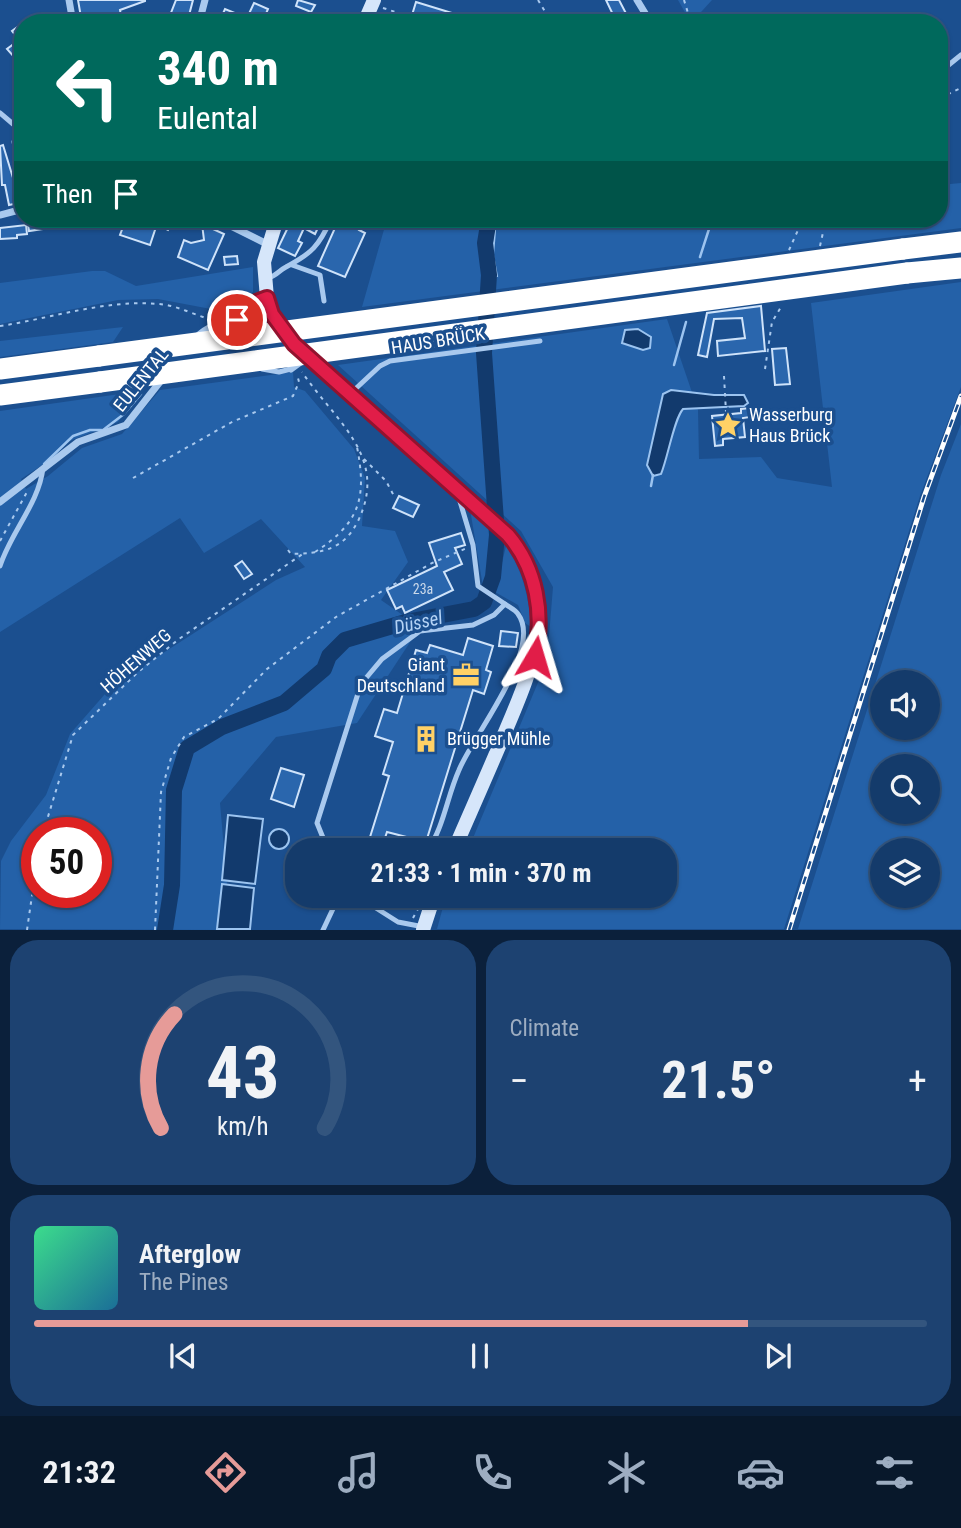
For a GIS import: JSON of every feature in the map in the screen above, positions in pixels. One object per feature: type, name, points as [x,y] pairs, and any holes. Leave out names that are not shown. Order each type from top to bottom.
[{"type":"highway","points":[[0,369],[961,242]]},
{"type":"highway","points":[[0,395],[907,273],[961,268]]},
{"type":"main road","points":[[273,228],[264,262],[267,298],[272,314],[298,364],[351,393],[483,510],[508,535],[524,559],[535,588],[540,614],[539,640],[530,673],[459,838]]},
{"type":"main road","points":[[424,928],[430,908]]},
{"type":"street","points":[[235,228],[267,244]]},
{"type":"street","name":"EULENTAL","points":[[0,502],[78,442],[126,425],[201,331],[237,320]]},
{"type":"lane","points":[[0,113],[14,124]]},
{"type":"lane","points":[[264,278],[277,276],[285,267],[318,246],[327,228]]},
{"type":"lane","points":[[292,265],[320,275],[324,301]]},
{"type":"lane","name":"EULENTAL","points":[[237,320],[254,303],[267,298]]},
{"type":"lane","points":[[237,320],[235,334],[238,343]]},
{"type":"lane","name":"HAUS BRÜCK","points":[[351,393],[380,366],[390,361],[540,341]]},
{"type":"lane","points":[[241,352],[254,365],[267,370],[298,364]]},
{"type":"lane","points":[[0,566],[8,543],[41,486],[43,468]]},
{"type":"lane","points":[[436,838],[458,771],[518,662],[524,630],[518,613],[478,586],[473,545],[456,485]]},
{"type":"lane","points":[[323,838],[317,822],[361,684],[382,659],[420,631],[473,625],[495,615],[505,604]]},
{"type":"lane","points":[[323,929],[333,908]]},
{"type":"lane","points":[[375,908],[398,922],[424,928]]},
{"type":"path","points":[[373,2],[406,14]]},
{"type":"path","points":[[820,249],[825,228]]},
{"type":"path","points":[[765,369],[772,322],[787,300]]},
{"type":"path","points":[[0,326],[97,307],[137,305],[168,305],[220,323]]},
{"type":"path","points":[[298,364],[363,457],[386,481],[394,496]]},
{"type":"path","points":[[133,478],[232,422],[293,396],[299,382],[298,364]]},
{"type":"path","points":[[724,376],[726,412]]},
{"type":"path","points":[[314,552],[328,543],[357,508],[363,494],[357,446]]},
{"type":"path","points":[[288,550],[291,554],[314,552],[338,547],[349,538],[369,492],[363,457]]},
{"type":"path","points":[[0,541],[43,468]]},
{"type":"path","points":[[155,929],[161,792],[171,758],[184,737],[218,719],[267,669],[336,617],[432,563],[473,545]]},
{"type":"path","name":"HÖHENWEG","points":[[48,817],[73,735],[137,673],[180,639],[304,553]]},
{"type":"path","points":[[27,929],[30,908]]},
{"type":"shaded area","points":[[678,0],[712,0],[699,14],[686,14]]},
{"type":"shaded area","points":[[961,183],[961,228],[362,307],[384,228],[948,228],[948,184]]},
{"type":"shaded area","points":[[483,228],[495,228],[493,255],[497,276],[486,280]]},
{"type":"shaded area","points":[[253,267],[253,292],[232,313],[158,299],[118,300],[0,324],[0,283],[105,271],[136,286]]},
{"type":"shaded area","points":[[961,282],[961,387],[920,496],[784,929],[437,929],[443,908],[677,908],[677,838],[473,838],[547,661],[553,587],[521,531],[338,365],[667,319],[698,410],[699,459],[761,457],[777,478],[832,487],[811,303]]},
{"type":"shaded area","points":[[123,327],[113,342],[0,357],[0,341]]},
{"type":"shaded area","points":[[638,329],[651,337],[650,348],[643,350],[622,343],[625,330]]},
{"type":"shaded area","points":[[293,372],[294,387],[305,391],[354,449],[365,478],[362,526],[395,531],[408,562],[381,600],[420,627],[357,723],[276,737],[220,803],[231,930],[0,929],[1,861],[21,828],[21,908],[112,908],[112,817],[29,817],[46,795],[70,734],[112,686],[276,580],[305,567],[261,519],[204,553],[180,518],[0,632],[0,411],[141,391],[118,422],[67,442],[53,458],[21,479],[26,489],[48,476],[82,448],[122,434],[160,390]]},
{"type":"shaded area","points":[[671,390],[744,395],[748,403],[744,406],[683,409],[661,474],[653,476],[647,465],[663,394]]},
{"type":"shaded area","points":[[961,424],[961,929],[798,929],[870,700],[870,740],[940,740],[940,670],[880,670],[941,475]]},
{"type":"shaded area","points":[[469,503],[493,527],[487,581],[483,587]]},
{"type":"shaded area","points":[[506,546],[524,585],[531,627],[525,623],[518,605],[495,592]]},
{"type":"shaded area","points":[[228,815],[263,819],[255,884],[222,880]]},
{"type":"shaded area","points":[[275,829],[283,829],[289,838],[285,838],[283,849],[275,849],[269,843],[269,835]]},
{"type":"shaded area","points":[[222,884],[254,888],[250,929],[217,929]]},
{"type":"building","points":[[78,0],[145,0],[120,10],[121,14],[80,14]]},
{"type":"building","points":[[176,0],[193,0],[189,14],[171,14]]},
{"type":"building","points":[[298,0],[315,5],[311,12],[296,6]]},
{"type":"building","points":[[606,0],[619,0],[626,14],[613,14]]},
{"type":"building","points":[[416,2],[455,14],[412,14]]},
{"type":"building","points":[[254,3],[268,9],[266,14],[249,14]]},
{"type":"building","points":[[225,9],[237,14],[223,14]]},
{"type":"building","points":[[14,44],[14,57],[7,49]]},
{"type":"building","points":[[3,145],[14,181],[14,204],[9,205],[5,185],[2,185],[0,146]]},
{"type":"building","points":[[0,228],[26,228],[27,234],[17,235],[17,238],[0,239]]},
{"type":"building","points":[[28,228],[50,228],[29,231]]},
{"type":"building","points":[[123,228],[156,228],[150,245],[120,235]]},
{"type":"building","points":[[202,228],[211,228],[224,234],[208,270],[178,257],[184,240],[191,243],[204,240]]},
{"type":"building","points":[[288,228],[304,228],[298,241],[302,243],[295,256],[278,248]]},
{"type":"building","points":[[304,228],[318,228],[315,234]]},
{"type":"building","points":[[335,228],[360,228],[365,233],[345,277],[318,266]]},
{"type":"building","points":[[237,256],[238,264],[225,265],[224,257]]},
{"type":"building","points":[[761,306],[765,351],[718,356],[717,341],[745,338],[742,318],[714,319],[707,357],[698,355],[707,313]]},
{"type":"building","points":[[786,348],[790,384],[775,385],[772,349]]},
{"type":"building","points":[[750,408],[750,417],[743,418],[745,437],[723,439],[723,445],[715,446],[712,416],[741,413],[741,409]]},
{"type":"building","points":[[399,496],[419,505],[413,517],[393,508]]},
{"type":"building","points":[[461,533],[465,545],[455,548],[462,564],[444,572],[453,590],[405,613],[402,606],[396,609],[387,590],[437,566],[429,543]]},
{"type":"building","points":[[242,561],[252,574],[244,579],[235,566]]},
{"type":"building","points":[[501,631],[518,633],[516,647],[499,646]]},
{"type":"building","name":"Brügger Mühle","points":[[468,638],[493,646],[486,670],[491,672],[484,694],[473,690],[427,838],[410,838],[387,832],[385,838],[370,838],[389,776],[383,774],[393,742],[375,736],[384,709],[397,713],[416,650],[427,653],[430,645],[463,655]]},
{"type":"building","points":[[281,768],[304,775],[294,807],[271,799]]},
{"type":"waterway","name":"Düssel","points":[[165,930],[172,885],[174,790],[187,748],[222,727],[284,703],[324,669],[329,656],[345,640],[406,622],[474,609],[484,602],[493,577],[497,535],[484,353],[489,275],[485,243],[488,228]]},
{"type":"waterway","points":[[700,257],[709,228]]},
{"type":"waterway","points":[[674,365],[686,322]]},
{"type":"waterway","points":[[44,464],[73,436],[90,430],[103,430],[124,414],[141,394]]},
{"type":"waterway","points":[[651,486],[653,475]]},
{"type":"railway","points":[[789,930],[924,497],[961,396]]},
{"type":"place","name":"Wasserburg Haus Brück","points":[[728,425]]},
{"type":"place","name":"Giant Deutschland","points":[[466,675]]},
{"type":"place","name":"Brügger Mühle","points":[[426,739]]},
{"type":"route","points":[[237,320],[254,303],[267,298],[272,314],[294,344],[456,485],[508,535],[524,559],[535,588],[540,614],[535,657]]}]
